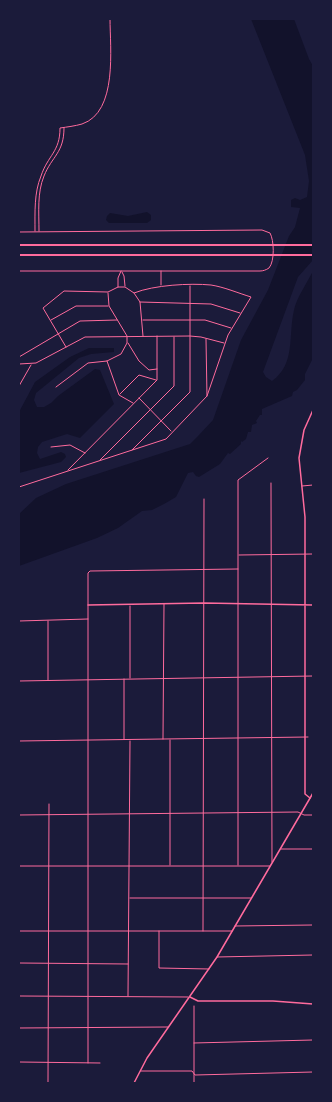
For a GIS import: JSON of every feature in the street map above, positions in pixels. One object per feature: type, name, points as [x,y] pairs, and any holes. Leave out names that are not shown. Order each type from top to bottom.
[{"type":"highway","points":[[19,245],[313,244]]},
{"type":"highway","points":[[19,255],[313,255]]},
{"type":"street","points":[[35,232],[36,194],[41,175],[58,148],[60,128],[83,124],[98,112],[106,94],[111,72],[110,19]]},
{"type":"street","points":[[39,232],[40,191],[44,176],[59,152],[63,142],[64,127]]},
{"type":"street","points":[[19,232],[262,230],[270,233],[272,236],[271,264],[268,268],[260,271],[19,271]]},
{"type":"street","points":[[121,271],[124,276],[125,287]]},
{"type":"street","points":[[118,287],[118,278],[121,271]]},
{"type":"street","points":[[161,271],[161,286]]},
{"type":"street","points":[[19,487],[166,439],[207,396],[224,343],[240,313],[251,297],[212,285],[161,286],[148,288],[134,293]]},
{"type":"street","points":[[131,451],[190,392],[190,286]]},
{"type":"street","points":[[66,347],[43,308],[64,292],[108,292],[118,287],[125,287],[134,293],[140,302],[143,320],[143,336]]},
{"type":"street","points":[[56,387],[88,363],[106,361],[121,354],[127,343],[127,336],[109,306],[108,292]]},
{"type":"street","points":[[140,302],[211,304],[240,313]]},
{"type":"street","points":[[51,320],[76,306],[109,306]]},
{"type":"street","points":[[19,356],[80,321],[118,320]]},
{"type":"street","points":[[143,320],[205,320],[232,328]]},
{"type":"street","points":[[67,471],[157,380],[157,336]]},
{"type":"street","points":[[100,460],[174,386],[174,336]]},
{"type":"street","points":[[19,364],[31,365],[85,337],[190,336],[206,338],[224,343]]},
{"type":"street","points":[[206,338],[207,396]]},
{"type":"street","points":[[127,343],[139,361],[149,370],[158,369]]},
{"type":"street","points":[[106,361],[119,395],[134,403]]},
{"type":"street","points":[[19,386],[31,365]]},
{"type":"street","points":[[119,395],[139,375],[157,380]]},
{"type":"street","points":[[139,398],[172,432]]},
{"type":"street","points":[[310,798],[306,796],[305,793],[305,507],[299,468],[300,446],[305,426],[313,410]]},
{"type":"street","points":[[52,447],[70,445],[85,453]]},
{"type":"street","points":[[238,865],[238,480],[268,458]]},
{"type":"street","points":[[271,483],[272,863]]},
{"type":"street","points":[[302,486],[313,485]]},
{"type":"street","points":[[203,931],[204,499]]},
{"type":"street","points":[[238,555],[313,554]]},
{"type":"street","points":[[88,1063],[87,680],[89,572],[238,569]]},
{"type":"street","points":[[88,605],[204,603],[313,605]]},
{"type":"street","points":[[130,604],[130,679]]},
{"type":"street","points":[[163,739],[164,604]]},
{"type":"street","points":[[19,621],[88,619]]},
{"type":"street","points":[[48,620],[48,680]]},
{"type":"street","points":[[19,681],[313,676]]},
{"type":"street","points":[[124,679],[124,740]]},
{"type":"street","points":[[19,741],[308,737]]},
{"type":"street","points":[[170,739],[170,865]]},
{"type":"street","points":[[128,996],[130,740]]},
{"type":"street","points":[[134,1083],[168,1027],[232,931],[313,793]]},
{"type":"street","points":[[48,1083],[49,804]]},
{"type":"street","points":[[19,815],[298,812],[301,814],[313,815]]},
{"type":"street","points":[[280,849],[313,849]]},
{"type":"street","points":[[19,866],[270,866]]},
{"type":"street","points":[[129,898],[251,898]]},
{"type":"street","points":[[235,926],[313,925]]},
{"type":"street","points":[[19,931],[232,931]]},
{"type":"street","points":[[159,931],[159,968],[208,969]]},
{"type":"street","points":[[216,956],[313,956]]},
{"type":"street","points":[[19,963],[128,964]]},
{"type":"street","points":[[19,996],[189,997],[198,1001],[273,1001],[313,1004]]},
{"type":"street","points":[[194,1006],[194,1083]]},
{"type":"street","points":[[19,1028],[88,1029],[168,1027]]},
{"type":"street","points":[[194,1043],[313,1040]]},
{"type":"street","points":[[19,1062],[100,1063]]},
{"type":"street","points":[[140,1071],[192,1071],[194,1073],[313,1072]]},
{"type":"shaded area","points":[[251,19],[294,19],[313,66],[313,260],[298,277],[263,372],[266,377],[272,381],[280,374],[285,366],[290,348],[292,320],[295,305],[313,271],[313,358],[305,374],[305,380],[297,390],[293,392],[292,396],[262,409],[262,415],[260,415],[256,421],[257,423],[252,425],[251,432],[248,432],[246,439],[242,442],[241,441],[241,444],[230,454],[228,453],[220,464],[199,477],[193,472],[188,473],[176,497],[152,510],[142,511],[118,528],[97,538],[19,566],[19,514],[36,498],[66,484],[190,444],[213,420],[241,340],[268,290],[289,236],[295,227],[300,208],[291,207],[291,200],[295,198],[300,200],[307,197],[309,181],[305,155]]},
{"type":"shaded area","points":[[147,212],[151,215],[151,220],[147,223],[109,223],[106,220],[110,213],[128,216]]},
{"type":"shaded area","points":[[89,348],[114,348],[114,352],[91,354],[79,358],[36,393],[34,400],[37,407],[44,407],[51,403],[58,396],[95,369],[100,370],[114,404],[80,438],[67,434],[42,442],[38,447],[37,453],[40,459],[61,452],[65,454],[66,457],[61,462],[19,473],[19,412],[35,382],[70,357]]}]
